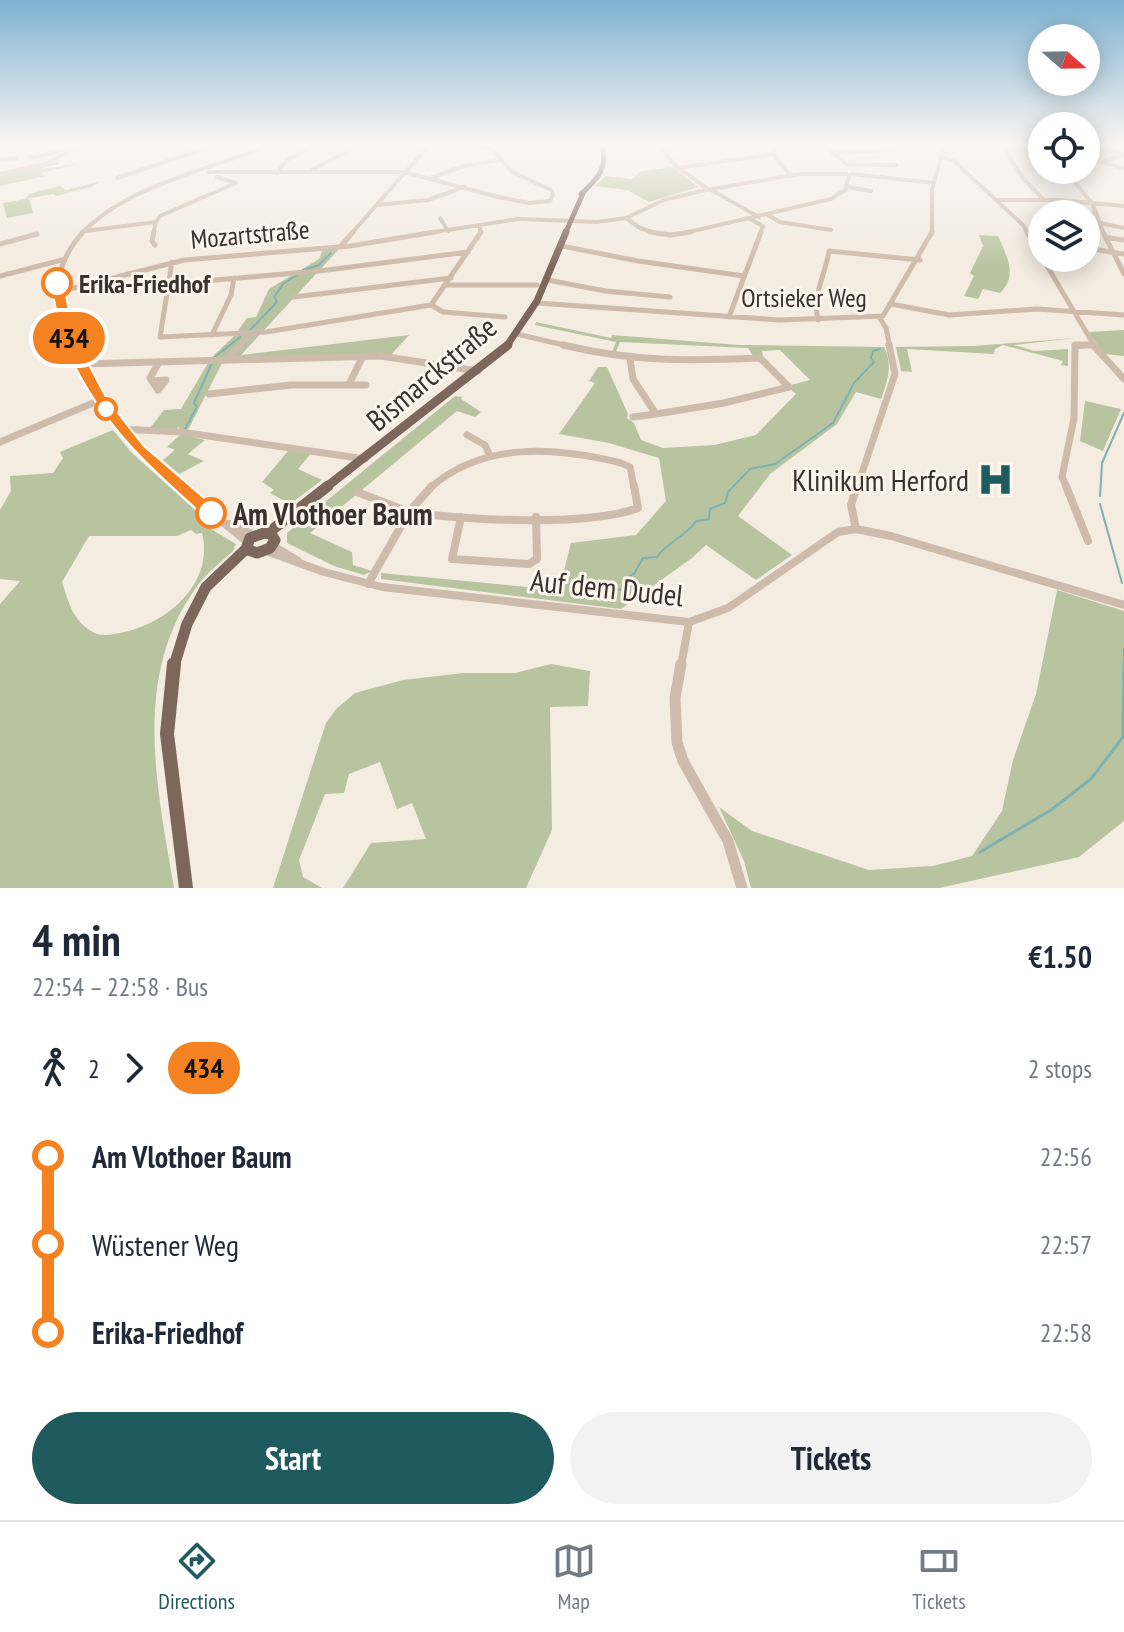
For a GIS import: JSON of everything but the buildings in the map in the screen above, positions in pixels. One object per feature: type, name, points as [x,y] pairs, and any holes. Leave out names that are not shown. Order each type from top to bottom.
[{"type":"main road","name":"Bismarckstraße","points":[[270,541],[365,459],[478,371],[517,334],[548,280],[572,203],[589,185]]},
{"type":"main road","name":"Bismarckstraße","points":[[556,258],[562,246],[566,220]]},
{"type":"main road","points":[[186,888],[169,765],[166,699],[179,640],[203,594],[250,544],[270,541]]},
{"type":"main road","points":[[250,544],[270,541]]},
{"type":"street","points":[[170,185],[126,202],[100,217],[85,231],[62,260],[58,292],[70,340],[100,400],[120,429],[250,544]]},
{"type":"street","points":[[155,245],[152,241],[156,222],[163,214],[230,185]]},
{"type":"street","points":[[341,246],[393,185]]},
{"type":"street","points":[[458,185],[523,202],[548,202],[553,195],[551,190],[541,185]]},
{"type":"street","points":[[703,185],[759,217]]},
{"type":"street","name":"Mozartstraße","points":[[58,292],[172,262],[341,246],[518,219],[626,218],[664,200],[736,185]]},
{"type":"street","name":"Ortsieker Weg","points":[[537,303],[729,317],[818,320],[879,317],[885,314],[933,234],[934,185]]},
{"type":"street","points":[[981,185],[1020,222],[1028,235]]},
{"type":"street","points":[[1030,185],[1044,200]]},
{"type":"street","points":[[377,205],[428,200],[464,187]]},
{"type":"street","points":[[626,218],[643,231],[663,236],[679,235],[831,199],[847,187],[871,191]]},
{"type":"street","points":[[997,200],[1028,200]]},
{"type":"street","points":[[1100,204],[1124,206]]},
{"type":"street","points":[[768,215],[780,222],[831,230]]},
{"type":"street","points":[[440,218],[448,231]]},
{"type":"street","points":[[729,317],[763,226],[750,219]]},
{"type":"street","points":[[85,231],[156,222]]},
{"type":"street","points":[[1100,223],[1124,228]]},
{"type":"street","points":[[1100,223],[1124,274]]},
{"type":"street","points":[[431,305],[482,231],[480,226]]},
{"type":"street","points":[[0,244],[37,234]]},
{"type":"street","points":[[1105,237],[1124,240]]},
{"type":"street","points":[[562,246],[744,276]]},
{"type":"street","points":[[1100,250],[1124,254]]},
{"type":"street","points":[[169,284],[319,271],[468,252]]},
{"type":"street","points":[[818,320],[814,301],[826,271],[828,252],[920,260]]},
{"type":"street","points":[[0,276],[62,260]]},
{"type":"street","points":[[172,262],[160,337],[256,333],[431,305],[443,312],[505,317]]},
{"type":"street","points":[[1049,272],[1091,345],[1124,379]]},
{"type":"street","points":[[212,335],[231,295],[234,278]]},
{"type":"street","points":[[294,297],[451,278]]},
{"type":"street","points":[[548,280],[605,291],[670,297]]},
{"type":"street","name":"Bismarckstraße","points":[[447,285],[537,285]]},
{"type":"street","points":[[891,304],[949,315],[1022,309],[1124,315]]},
{"type":"street","points":[[879,317],[886,328],[895,374],[851,505],[856,529],[891,536],[1124,605]]},
{"type":"street","points":[[226,359],[256,333]]},
{"type":"street","points":[[517,334],[583,352],[630,359],[703,361],[760,358],[789,387],[724,403],[633,417]]},
{"type":"street","points":[[1088,541],[1064,486],[1061,469],[1074,418],[1075,345],[1091,345]]},
{"type":"street","points":[[82,364],[363,356],[426,361],[478,371]]},
{"type":"street","points":[[349,384],[363,356]]},
{"type":"street","points":[[630,359],[633,379],[656,414]]},
{"type":"street","points":[[151,381],[150,375],[159,362]]},
{"type":"street","points":[[209,394],[291,385],[366,385]]},
{"type":"street","points":[[0,442],[100,400]]},
{"type":"street","points":[[120,429],[181,432],[365,459]]},
{"type":"street","points":[[467,435],[480,441],[490,456]]},
{"type":"street","points":[[357,492],[408,512],[461,517],[634,513],[638,508],[628,465],[559,453],[490,456],[466,462],[446,472],[408,512],[368,584]]},
{"type":"street","points":[[461,517],[452,559],[529,564],[537,559],[536,517]]},
{"type":"street","name":"Auf dem Dudel","points":[[270,541],[299,562],[368,584],[689,622],[728,608],[838,532],[856,529]]},
{"type":"street","points":[[689,622],[675,698],[677,742],[683,761],[728,841],[742,888]]},
{"type":"green space","points":[[94,185],[56,196],[29,198],[33,213],[7,218],[3,203],[25,199],[29,194],[60,186],[66,190]]},
{"type":"green space","points":[[595,186],[698,187],[649,202],[627,190]]},
{"type":"green space","points":[[979,235],[998,236],[1010,273],[1000,293],[983,289],[978,299],[964,296],[974,276],[970,273],[983,246]]},
{"type":"green space","points":[[340,248],[241,355],[409,335],[391,355],[225,357],[186,431],[181,431],[179,427],[171,430],[150,428],[164,410],[181,409],[211,358],[247,318],[256,317],[269,289],[319,259],[323,249]]},
{"type":"green space","points":[[536,322],[611,338],[612,335],[739,345],[884,347],[888,373],[881,399],[856,392],[837,424],[770,474],[738,516],[792,555],[756,580],[706,545],[621,609],[381,579],[381,573],[559,590],[571,543],[636,535],[666,501],[659,458],[609,443],[559,434],[595,383],[589,381],[598,367],[607,367],[627,418],[634,423],[641,440],[663,448],[714,445],[756,435],[796,394],[790,389],[791,385],[810,380],[780,350],[762,351],[763,356],[754,357],[748,348],[620,342],[614,356],[611,355],[616,342],[535,325]]},
{"type":"green space","points":[[1124,330],[1124,356],[1104,354],[1088,332]]},
{"type":"green space","points":[[1076,338],[1014,345],[1034,351],[1068,349],[1068,366],[1061,365],[1063,361],[1003,345],[995,349],[994,354],[907,349],[912,372],[901,371],[896,347],[974,346]]},
{"type":"green space","points":[[455,396],[462,397],[481,412],[475,417],[457,411],[310,533],[352,552],[353,565],[372,571],[364,575],[334,566],[287,543],[287,533]]},
{"type":"green space","points":[[1085,401],[1121,409],[1103,451],[1080,441]]},
{"type":"green space","points":[[113,430],[131,452],[193,508],[211,529],[236,544],[233,551],[198,585],[177,620],[164,656],[156,694],[156,771],[174,888],[0,888],[0,604],[20,581],[0,579],[0,510],[11,491],[10,476],[53,473],[63,458],[60,452]],"holes":[[[191,530],[196,534],[202,533],[202,567],[186,596],[174,608],[145,626],[113,634],[93,632],[78,620],[62,582],[89,536],[177,536]]]},
{"type":"green space","points":[[181,434],[205,440],[188,454],[204,461],[179,474],[163,460],[175,450],[167,447]]},
{"type":"green space","points":[[288,451],[313,451],[298,469],[322,480],[290,504],[270,493],[274,490],[262,482]]},
{"type":"green space","points":[[1057,590],[1124,611],[1124,821],[1079,857],[939,888],[751,888],[744,861],[719,807],[752,831],[869,870],[933,866],[972,856],[1002,811],[1013,760],[1036,694]]},
{"type":"green space","points":[[551,664],[590,671],[588,706],[550,707],[552,830],[526,888],[343,888],[371,843],[426,839],[412,803],[397,809],[380,762],[349,774],[344,793],[325,794],[299,860],[303,877],[322,888],[273,888],[326,723],[336,709],[355,693],[403,680],[463,673],[515,673]]},
{"type":"waterway","points":[[303,270],[319,265],[331,253]]},
{"type":"waterway","points":[[250,330],[277,302],[274,297],[283,284],[297,275]]},
{"type":"waterway","points":[[215,357],[240,337]]},
{"type":"waterway","points":[[578,598],[592,598],[597,592],[623,589],[624,579],[634,574],[643,558],[657,557],[696,521],[709,519],[710,509],[725,503],[728,492],[750,469],[775,464],[833,423],[854,383],[874,362],[871,358],[873,351],[880,349]]},
{"type":"waterway","points":[[185,429],[197,407],[194,403],[212,363]]},
{"type":"waterway","points":[[1100,496],[1102,463],[1124,413]]},
{"type":"waterway","points":[[1100,504],[1122,583]]},
{"type":"waterway","points":[[1124,649],[1124,664]]},
{"type":"waterway","points":[[980,852],[1051,810],[1091,779],[1123,737],[1124,664]]},
{"type":"bus line","name":"434","points":[[57,283],[70,340],[100,400],[120,429],[139,449],[211,513]]},
{"type":"place","name":"Erika-Friedhof","points":[[57,283]]},
{"type":"place","name":"Klinikum Herford","points":[[995,479]]},
{"type":"place","name":"Am Vlothoer Baum","points":[[211,513]]}]
